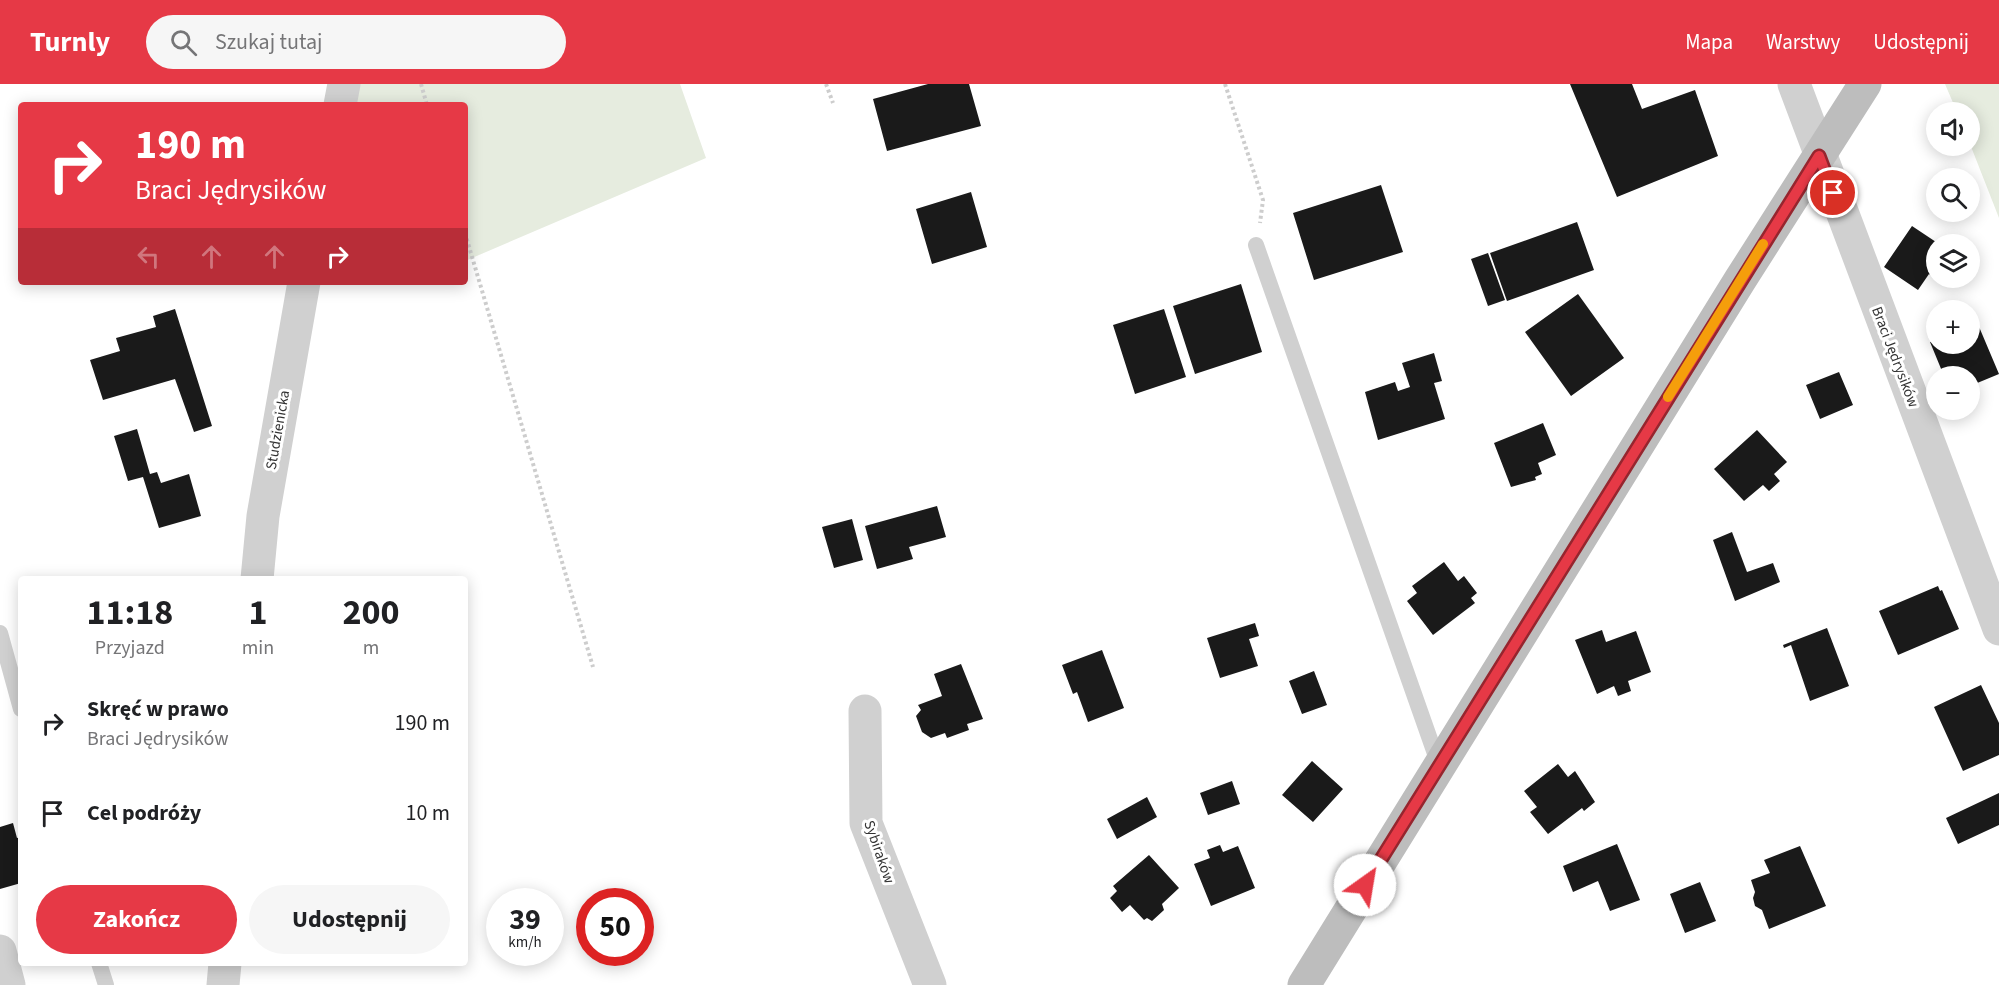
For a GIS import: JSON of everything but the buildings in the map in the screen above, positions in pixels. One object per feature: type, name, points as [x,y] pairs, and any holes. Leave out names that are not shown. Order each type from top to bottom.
[{"type":"main road","points":[[1304,985],[1865,84]]},
{"type":"street","points":[[341,102],[344,84]]},
{"type":"street","name":"Braci Jędrysików","points":[[1794,84],[1819,156],[1999,629]]},
{"type":"street","name":"Studzienicka","points":[[257,576],[263,516],[303,285]]},
{"type":"street","name":"Sybiraków","points":[[865,711],[866,823],[930,985]]},
{"type":"street","points":[[0,951],[9,985]]},
{"type":"street","points":[[224,985],[225,966]]},
{"type":"lane","points":[[1256,245],[1440,765]]},
{"type":"lane","points":[[0,633],[18,698]]},
{"type":"lane","points":[[100,966],[106,985]]},
{"type":"path","points":[[421,84],[426,102]]},
{"type":"path","points":[[826,84],[833,103]]},
{"type":"path","points":[[1225,84],[1263,200],[1256,245]]},
{"type":"path","points":[[468,243],[592,667]]},
{"type":"shaded area","points":[[351,84],[680,84],[706,158],[468,260],[468,102],[348,102]]},
{"type":"shaded area","points":[[1945,84],[1999,84],[1999,218],[1975,156],[1980,156],[1980,102],[1953,102]]},
{"type":"slow traffic","points":[[1668,397],[1763,244]]},
{"type":"route","points":[[1365,885],[1819,156],[1833,193]]}]
